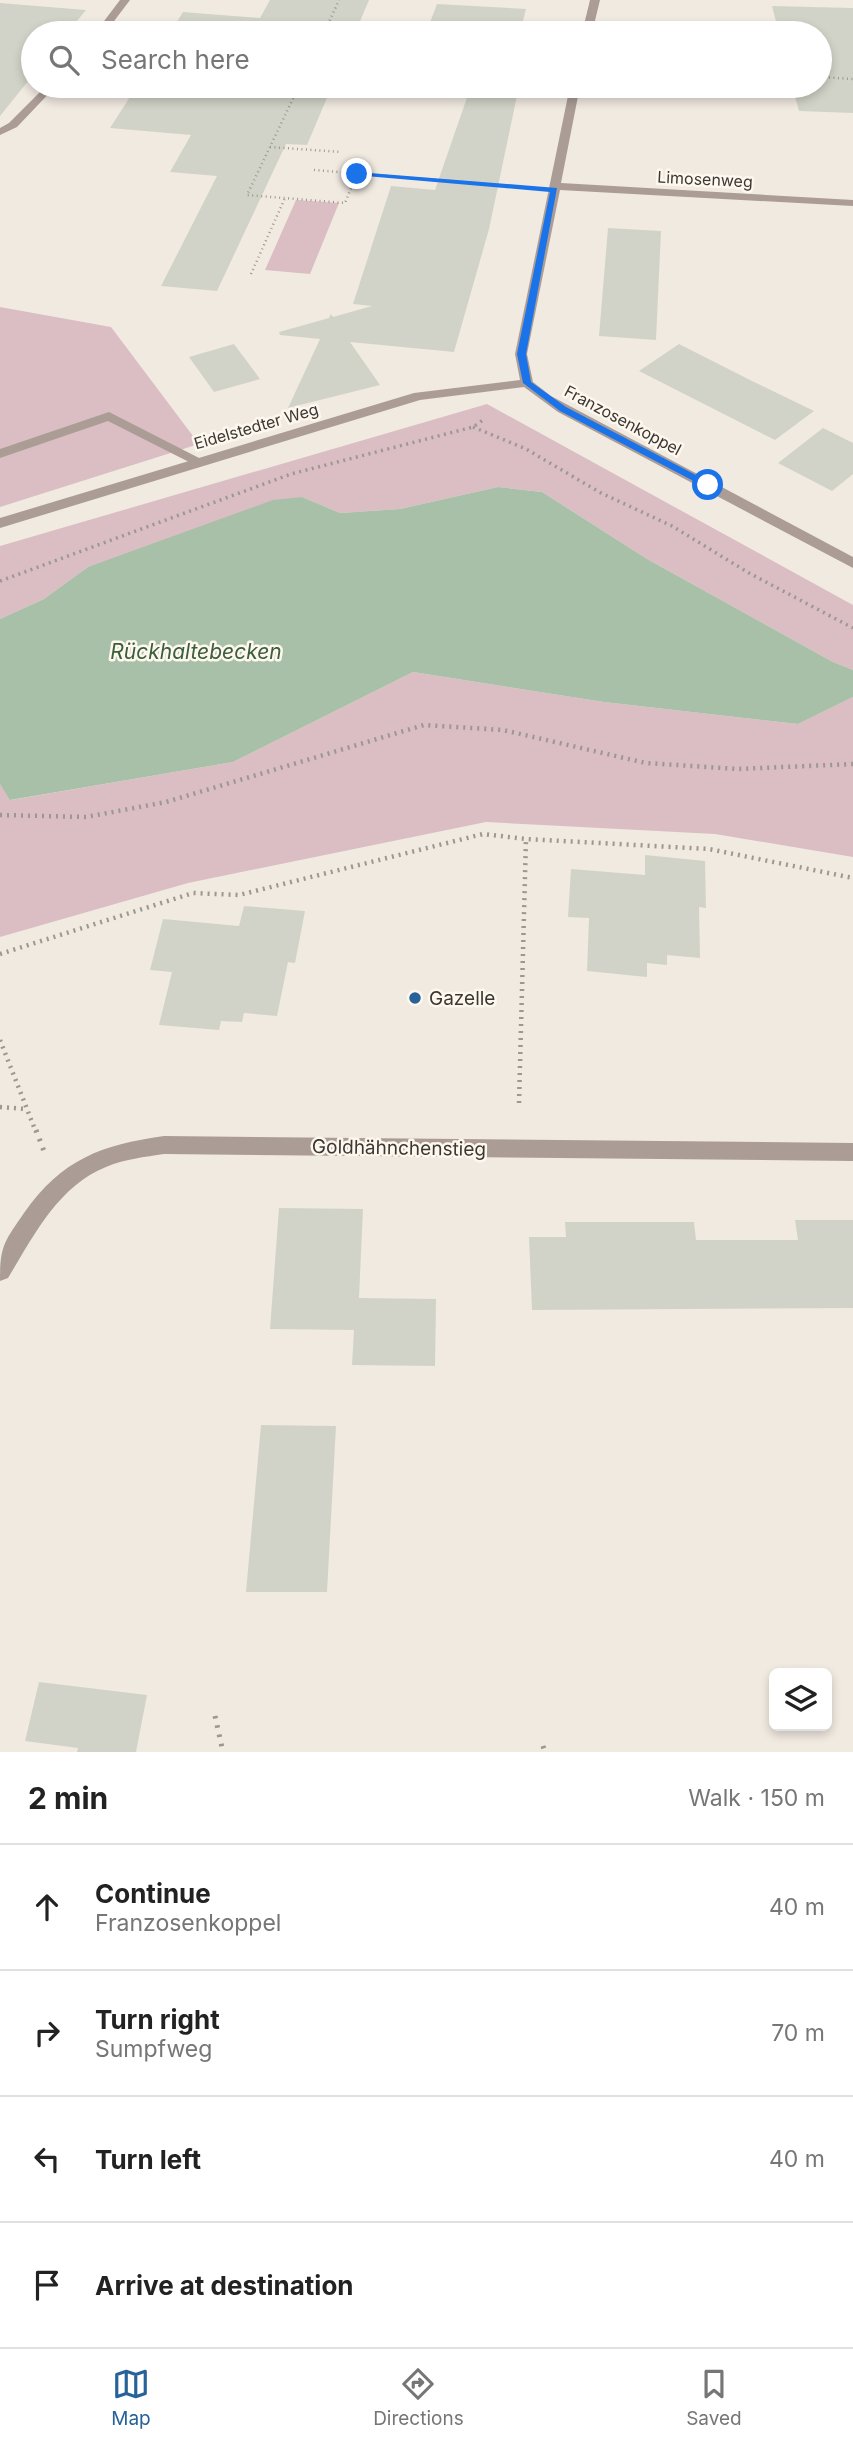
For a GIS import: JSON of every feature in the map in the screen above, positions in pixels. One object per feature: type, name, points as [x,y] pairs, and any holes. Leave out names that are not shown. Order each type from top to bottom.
[{"type":"street","points":[[109,21],[125,0]]},
{"type":"street","points":[[590,21],[595,0]]},
{"type":"street","points":[[0,132],[13,125],[39,98]]},
{"type":"street","points":[[527,383],[522,354],[573,98]]},
{"type":"street","name":"Limosenweg","points":[[554,188],[853,203]]},
{"type":"street","name":"Eidelstedter Weg","points":[[0,523],[419,396],[527,383]]},
{"type":"street","name":"Franzosenkoppel","points":[[527,383],[563,409],[853,563]]},
{"type":"street","points":[[0,454],[109,416],[198,461]]},
{"type":"street","name":"Goldhähnchenstieg","points":[[0,1271],[36,1214],[59,1185],[89,1164],[123,1152],[164,1144],[853,1152]]},
{"type":"path","points":[[329,21],[339,0]]},
{"type":"path","points":[[832,78],[853,79]]},
{"type":"path","points":[[293,98],[247,195],[345,203],[357,174]]},
{"type":"path","points":[[270,147],[341,152]]},
{"type":"path","points":[[314,170],[554,188]]},
{"type":"path","points":[[251,274],[285,198]]},
{"type":"path","points":[[0,581],[291,474],[473,427],[526,449],[601,493],[672,526],[749,573],[853,628]]},
{"type":"path","points":[[0,815],[86,817],[166,802],[424,725],[503,730],[646,762],[738,769],[853,764]]},
{"type":"path","points":[[0,954],[193,892],[239,895],[483,834],[526,839],[709,849],[853,878]]},
{"type":"path","points":[[519,1103],[526,839]]},
{"type":"path","points":[[0,1040],[25,1109],[46,1155]]},
{"type":"path","points":[[0,1107],[25,1109]]},
{"type":"path","points":[[215,1716],[223,1752]]},
{"type":"shaded area","points":[[296,200],[339,203],[310,274],[265,270]]},
{"type":"shaded area","points":[[0,307],[111,327],[199,444],[0,507]]},
{"type":"shaded area","points":[[487,404],[853,605],[853,670],[833,662],[647,559],[542,492],[498,487],[400,509],[340,513],[302,497],[88,567],[44,599],[0,619],[0,546]]},
{"type":"shaded area","points":[[413,672],[604,702],[798,724],[853,697],[853,857],[715,834],[486,822],[188,883],[0,937],[0,784],[11,800],[233,762]]},
{"type":"water","name":"Rückhaltebecken","points":[[498,487],[542,492],[647,559],[833,662],[853,670],[853,697],[798,724],[604,702],[413,672],[233,762],[10,800],[0,784],[0,619],[44,599],[88,567],[273,500],[302,497],[340,513],[400,509]]},
{"type":"building","points":[[270,0],[369,0],[360,21],[177,21],[183,12],[260,18]]},
{"type":"building","points":[[0,3],[86,10],[77,21],[21,21],[21,90],[0,116]]},
{"type":"building","points":[[437,4],[526,9],[523,21],[431,21]]},
{"type":"building","points":[[772,6],[853,8],[853,113],[799,111],[795,98],[832,98],[832,21],[776,21]]},
{"type":"building","points":[[129,98],[327,98],[307,145],[286,144],[217,291],[161,286],[217,176],[170,172],[191,135],[110,128]]},
{"type":"building","points":[[467,98],[516,98],[489,229],[454,352],[350,342],[380,385],[288,408],[320,339],[280,335],[279,332],[329,318],[331,314],[333,317],[372,306],[353,304],[391,186],[435,190]]},
{"type":"building","points":[[608,228],[661,231],[656,340],[599,336]]},
{"type":"building","points":[[234,344],[260,379],[214,392],[189,357]]},
{"type":"building","points":[[679,344],[814,411],[775,440],[639,371]]},
{"type":"building","points":[[823,428],[853,443],[853,474],[832,491],[778,463]]},
{"type":"building","points":[[645,855],[705,861],[706,908],[699,907],[700,958],[667,955],[667,965],[647,963],[647,977],[587,971],[589,918],[568,917],[571,869],[645,875]]},
{"type":"building","points":[[244,906],[305,911],[295,963],[288,962],[277,1016],[244,1013],[242,1022],[221,1021],[219,1030],[159,1025],[172,972],[150,970],[163,919],[239,926]]},
{"type":"building","points":[[279,1208],[363,1209],[359,1298],[436,1299],[435,1366],[352,1365],[354,1330],[270,1329]]},
{"type":"building","points":[[795,1220],[853,1220],[853,1308],[532,1310],[529,1237],[566,1237],[565,1222],[694,1222],[696,1240],[798,1240]]},
{"type":"building","points":[[261,1425],[336,1426],[327,1592],[246,1592]]},
{"type":"building","points":[[39,1682],[147,1695],[136,1752],[77,1752],[78,1748],[25,1741]]},
{"type":"place","name":"Gazelle","points":[[415,998]]},
{"type":"route","points":[[357,174],[554,190],[522,354],[527,383],[563,409],[708,485]]}]
